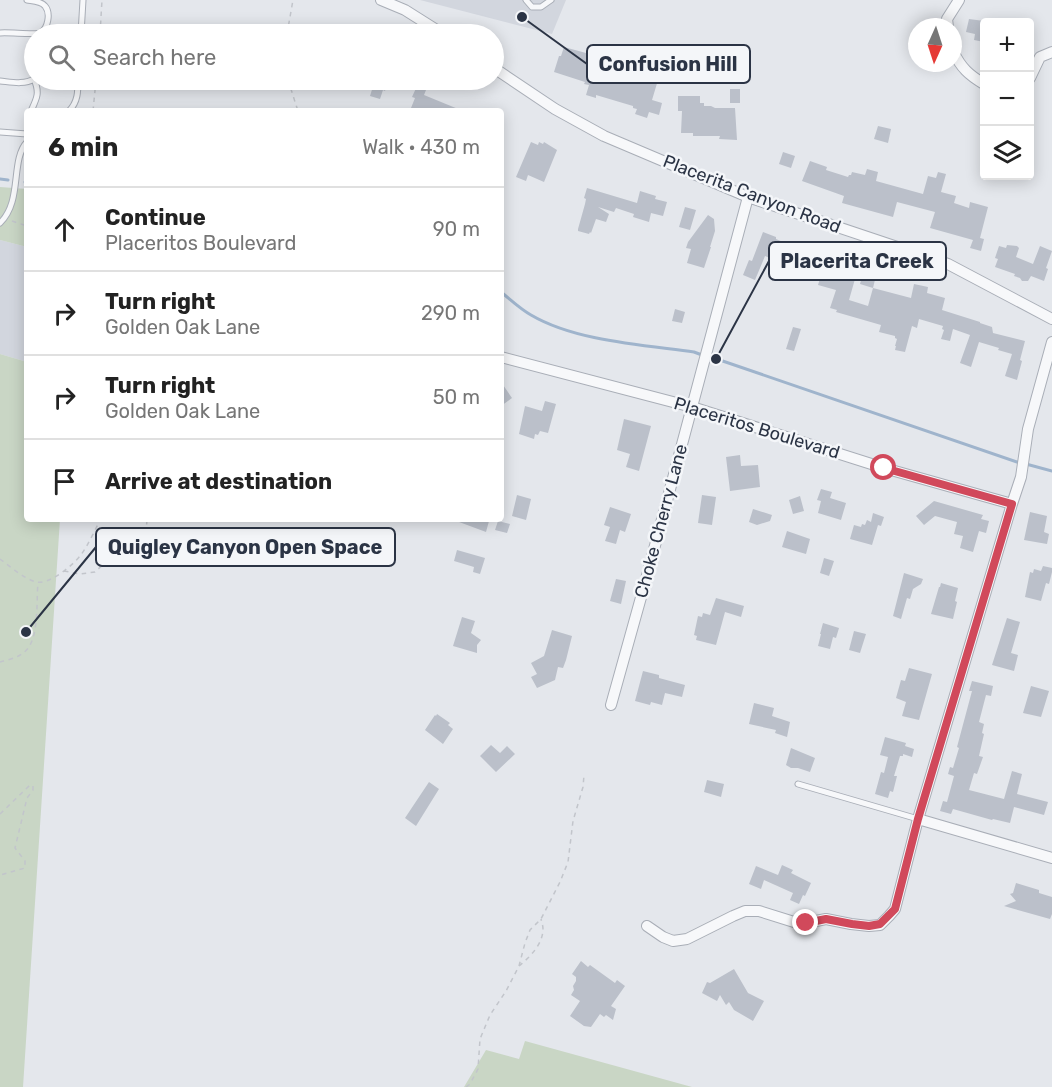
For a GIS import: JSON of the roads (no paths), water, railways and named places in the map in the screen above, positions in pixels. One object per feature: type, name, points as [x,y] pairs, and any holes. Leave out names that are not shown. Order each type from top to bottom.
[{"type":"street","points":[[381,0],[405,10],[427,24]]},
{"type":"street","points":[[948,18],[959,0]]},
{"type":"street","points":[[1032,72],[1040,57],[1052,52]]},
{"type":"street","points":[[962,67],[970,76],[980,82]]},
{"type":"street","name":"Placerita Canyon Road","points":[[504,75],[555,109],[604,136],[748,197],[948,264],[1052,320]]},
{"type":"street","name":"Choke Cherry Lane","points":[[611,705],[748,197]]},
{"type":"street","points":[[647,927],[672,941],[687,939],[745,911],[759,911],[794,922],[806,923],[826,919],[869,926],[880,924],[895,909],[918,819],[1021,477],[1028,429],[1052,342]]},
{"type":"street","name":"Placeritos Boulevard","points":[[504,358],[692,407],[884,468],[1012,504]]},
{"type":"street","points":[[918,819],[1052,858]]},
{"type":"lane","points":[[27,0],[39,2],[45,6],[46,24]]},
{"type":"lane","points":[[82,24],[83,0]]},
{"type":"lane","points":[[526,0],[532,8],[541,7],[551,0]]},
{"type":"lane","points":[[0,33],[24,33]]},
{"type":"lane","points":[[0,81],[24,82]]},
{"type":"lane","points":[[33,108],[37,102],[37,90]]},
{"type":"lane","points":[[72,108],[77,90]]},
{"type":"lane","points":[[0,132],[24,134]]},
{"type":"lane","points":[[0,223],[12,204],[21,151],[24,146]]},
{"type":"lane","points":[[798,784],[918,819]]},
{"type":"waterway","points":[[0,179],[8,180]]},
{"type":"waterway","points":[[504,294],[531,315],[568,331],[610,341],[702,355]]},
{"type":"waterway","points":[[708,356],[1020,463]]},
{"type":"waterway","points":[[1026,464],[1052,471]]},
{"type":"place","name":"Confusion Hill","points":[[522,17]]},
{"type":"place","name":"Placerita Creek","points":[[716,359]]},
{"type":"place","name":"Quigley Canyon Open Space","points":[[26,632]]}]
